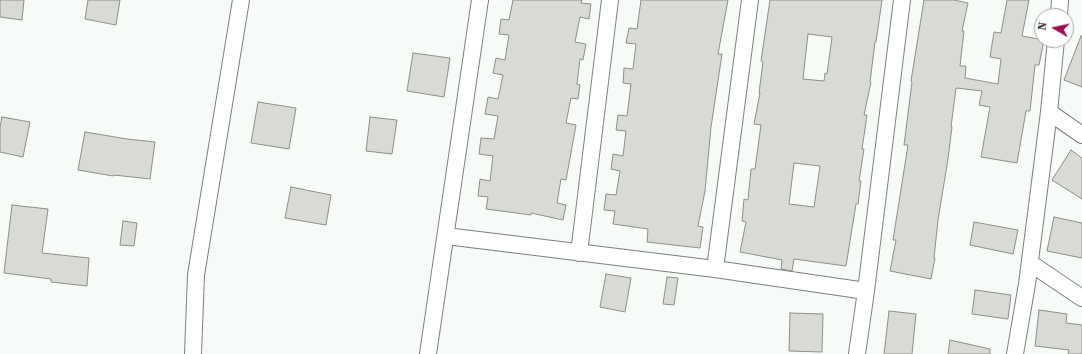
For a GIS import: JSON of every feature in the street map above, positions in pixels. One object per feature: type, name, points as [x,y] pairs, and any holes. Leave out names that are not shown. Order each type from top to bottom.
[{"type":"street","points":[[193,354],[196,275],[241,0]]},
{"type":"street","points":[[428,354],[480,0]]},
{"type":"street","points":[[579,253],[610,0]]},
{"type":"street","points":[[715,269],[750,0]]},
{"type":"street","points":[[857,354],[902,0]]},
{"type":"street","points":[[1015,354],[1030,263],[1049,112],[1055,48]]},
{"type":"street","points":[[1049,112],[1082,135]]},
{"type":"street","points":[[446,236],[715,269],[866,291]]},
{"type":"street","points":[[1030,263],[1082,298]]},
{"type":"building","points":[[0,0],[24,0],[22,20],[0,17]]},
{"type":"building","points":[[88,0],[120,0],[116,25],[85,19]]},
{"type":"building","points":[[513,0],[582,0],[581,3],[591,4],[589,19],[580,17],[575,42],[586,44],[583,60],[580,59],[577,84],[580,85],[578,99],[571,98],[566,123],[576,125],[566,180],[561,179],[557,203],[566,205],[563,220],[531,213],[531,215],[486,209],[488,197],[478,196],[480,179],[490,181],[493,156],[479,154],[481,138],[494,139],[498,116],[485,114],[488,97],[498,99],[503,75],[493,73],[496,58],[505,60],[509,35],[499,34],[501,19],[509,20]]},
{"type":"building","points":[[641,0],[728,0],[718,54],[722,54],[711,127],[705,191],[698,226],[703,227],[700,248],[647,242],[648,229],[613,224],[615,211],[604,210],[606,194],[616,195],[620,171],[611,169],[613,154],[623,156],[626,131],[616,130],[618,115],[627,116],[631,84],[623,83],[624,68],[633,69],[636,44],[626,43],[629,28],[637,29]]},
{"type":"building","points":[[770,0],[882,0],[875,42],[871,82],[864,115],[867,115],[862,149],[864,149],[859,181],[861,181],[858,204],[856,204],[846,266],[794,259],[792,271],[781,269],[782,260],[740,252],[746,222],[742,221],[744,199],[748,200],[751,169],[755,169],[761,125],[754,124],[760,93],[763,62],[761,61]],"holes":[[[808,34],[832,37],[827,74],[825,73],[824,81],[803,79]],[[794,163],[820,166],[814,207],[789,204]]]},
{"type":"building","points":[[924,0],[954,0],[968,3],[962,31],[964,31],[960,66],[966,66],[965,78],[998,84],[1001,59],[990,57],[994,32],[1001,33],[1007,0],[1029,0],[1022,36],[1034,38],[1034,48],[1042,48],[1039,65],[1035,65],[1030,111],[1026,111],[1017,163],[981,157],[990,107],[979,105],[982,91],[956,88],[948,159],[938,220],[935,258],[931,279],[890,271],[896,240],[893,240],[908,145],[904,145],[911,81]]},
{"type":"building","points":[[1082,36],[1082,87],[1064,80]]},
{"type":"building","points":[[413,53],[450,58],[444,97],[407,91]]},
{"type":"building","points":[[258,102],[296,108],[289,149],[251,143]]},
{"type":"building","points":[[2,117],[30,122],[23,157],[0,152],[0,127]]},
{"type":"building","points":[[370,117],[397,120],[392,154],[366,151]]},
{"type":"building","points":[[85,132],[155,142],[150,179],[113,176],[78,170]]},
{"type":"building","points":[[1071,150],[1082,158],[1082,199],[1052,180]]},
{"type":"building","points":[[291,187],[331,195],[326,225],[285,218]]},
{"type":"building","points":[[12,205],[48,209],[42,253],[89,258],[87,286],[51,282],[51,279],[4,273]]},
{"type":"building","points":[[1054,217],[1082,223],[1082,258],[1047,251]]},
{"type":"building","points":[[123,221],[137,223],[134,246],[120,245]]},
{"type":"building","points":[[974,222],[1018,230],[1013,254],[970,245]]},
{"type":"building","points":[[606,274],[631,278],[625,312],[600,307]]},
{"type":"building","points":[[667,277],[678,278],[674,305],[663,304]]},
{"type":"building","points":[[975,290],[1011,295],[1008,319],[972,314]]},
{"type":"building","points":[[1039,310],[1067,314],[1066,323],[1082,325],[1082,354],[1068,354],[1069,350],[1035,346]]},
{"type":"building","points":[[889,311],[916,314],[912,354],[884,354]]},
{"type":"building","points":[[790,313],[823,314],[822,352],[789,351]]},
{"type":"building","points":[[950,340],[990,349],[990,354],[948,354]]}]
